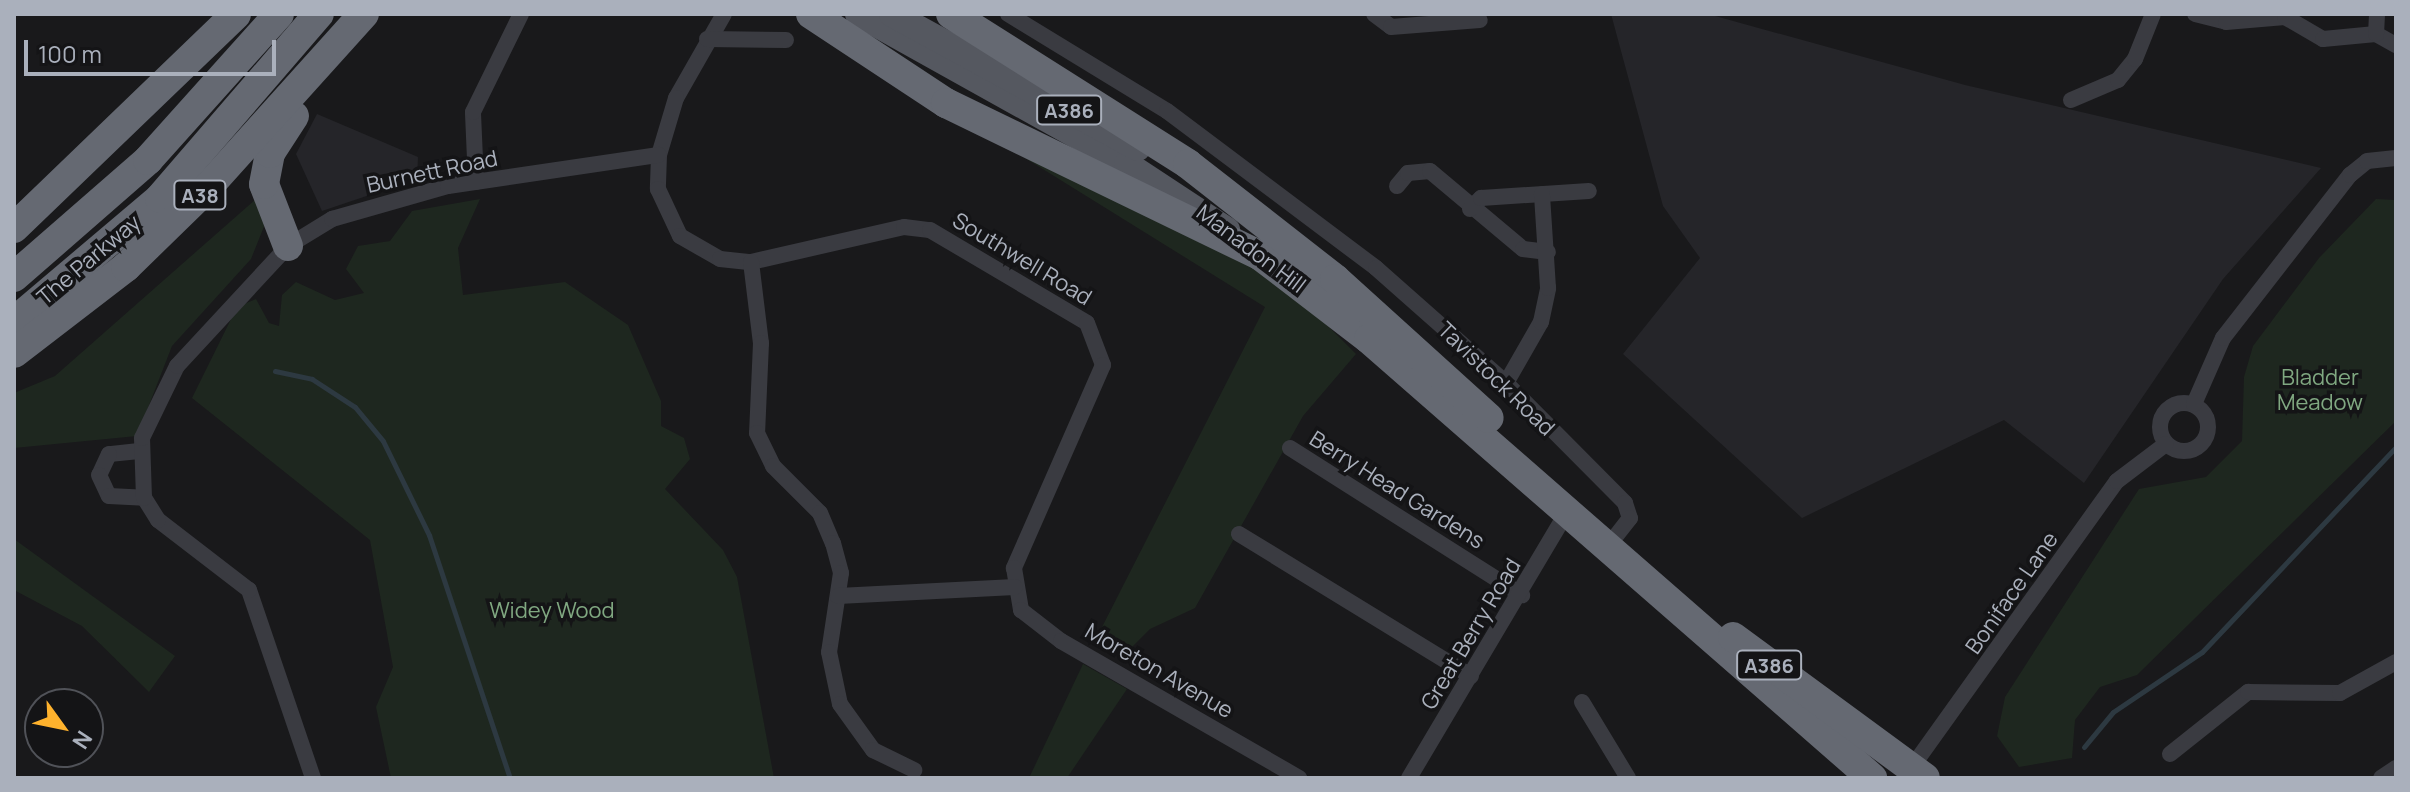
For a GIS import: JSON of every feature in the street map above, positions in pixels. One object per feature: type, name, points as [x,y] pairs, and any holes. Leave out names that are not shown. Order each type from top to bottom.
[{"type":"highway","points":[[14,228],[236,14]]},
{"type":"highway","name":"The Parkway","points":[[14,277],[148,160],[279,14]]},
{"type":"highway","name":"The Parkway","points":[[14,322],[160,198],[319,14]]},
{"type":"highway","points":[[811,14],[946,103],[1261,256]]},
{"type":"highway","points":[[951,14],[1071,86],[1245,208]]},
{"type":"highway","points":[[288,246],[265,193],[270,153],[358,21]]},
{"type":"highway","name":"A38","points":[[14,353],[126,267],[358,21]]},
{"type":"highway","name":"Manadon Hill","points":[[1245,208],[1387,325],[1609,540]]},
{"type":"highway","name":"Manadon Hill","points":[[1261,256],[1567,512],[1609,540]]},
{"type":"highway","name":"A386","points":[[1609,540],[1850,766],[1872,778]]},
{"type":"highway","name":"A386","points":[[1609,540],[1752,653],[1920,775]]},
{"type":"main road","name":"Manadon Hill","points":[[858,14],[934,60],[1127,164],[1261,256]]},
{"type":"main road","name":"Manadon Hill","points":[[892,14],[1245,208]]},
{"type":"street","points":[[476,182],[473,112],[521,14]]},
{"type":"street","name":"Southwell Road","points":[[724,14],[676,98],[659,155],[658,189],[680,236],[720,259],[751,262],[904,227],[930,230],[1087,323],[1101,343],[1097,390],[1022,548],[1015,587]]},
{"type":"street","name":"Tavistock Road","points":[[1008,14],[1167,111],[1279,190],[1506,383],[1625,503],[1630,518],[1609,540]]},
{"type":"street","points":[[1374,14],[1391,27],[1480,20]]},
{"type":"street","points":[[2071,100],[2118,80],[2153,14]]},
{"type":"street","points":[[2195,14],[2226,22],[2285,17],[2323,39],[2376,34],[2396,45]]},
{"type":"street","points":[[2376,34],[2377,14]]},
{"type":"street","points":[[707,39],[786,40]]},
{"type":"street","name":"Burnett Road","points":[[139,451],[191,345],[288,246],[332,219],[476,182],[659,155]]},
{"type":"street","points":[[2194,404],[2207,419],[2202,444],[2184,451],[2166,444],[2164,413],[2194,404],[2223,338],[2350,175],[2367,161],[2396,158]]},
{"type":"street","points":[[1397,186],[1408,173],[1430,171],[1470,209],[1523,249],[1548,252]]},
{"type":"street","points":[[1470,209],[1481,198],[1589,191]]},
{"type":"street","points":[[1506,383],[1541,322],[1548,252],[1542,194]]},
{"type":"street","points":[[751,262],[761,343],[753,406],[761,448],[820,513],[841,573],[829,652],[840,704],[873,750],[914,770]]},
{"type":"street","name":"Boniface Lane","points":[[1920,775],[2117,481],[2166,444]]},
{"type":"street","name":"Berry Head Gardens","points":[[1290,448],[1522,595]]},
{"type":"street","points":[[144,498],[109,496],[99,475],[109,454],[139,451],[144,498],[158,520],[249,590],[313,778]]},
{"type":"street","name":"Great Berry Road","points":[[1409,778],[1522,595],[1567,512]]},
{"type":"street","points":[[1239,534],[1471,676]]},
{"type":"street","points":[[838,596],[1015,587]]},
{"type":"street","name":"Moreton Avenue","points":[[1015,587],[1021,610],[1039,626],[1299,778]]},
{"type":"street","points":[[2170,754],[2248,692],[2340,693],[2396,662]]},
{"type":"street","points":[[1582,702],[1623,775]]},
{"type":"street","points":[[2381,778],[2396,768]]},
{"type":"shaded area","points":[[1611,14],[1708,14],[1965,85],[2321,168],[2223,279],[2084,483],[2004,420],[1802,518],[1623,354],[1700,258],[1663,206]]},
{"type":"shaded area","points":[[317,114],[418,157],[417,179],[322,211],[296,154]]},
{"type":"green space","points":[[1017,153],[1284,282],[1356,354],[1303,416],[1195,608],[1150,629],[1127,652],[1099,633],[1265,307]]},
{"type":"green space","points":[[257,198],[265,224],[251,259],[172,346],[137,436],[14,448],[14,393],[55,376]]},
{"type":"green space","name":"Widey Wood","points":[[480,199],[458,248],[463,295],[565,282],[628,325],[661,401],[661,426],[684,438],[690,459],[665,489],[723,550],[737,577],[774,778],[391,778],[376,707],[393,667],[370,540],[192,398],[237,307],[256,299],[269,323],[279,326],[282,295],[296,282],[335,300],[364,293],[346,269],[358,246],[390,241],[412,211]]},
{"type":"green space","name":"Bladder Meadow","points":[[2376,199],[2396,200],[2396,421],[2137,675],[2100,687],[2075,720],[2072,758],[2019,767],[1997,736],[2005,697],[2139,489],[2206,477],[2242,441],[2244,377],[2253,346],[2319,258]]},
{"type":"green space","points":[[14,539],[175,656],[149,692],[82,626],[14,590]]},
{"type":"green space","points":[[1083,664],[1127,689],[1067,778],[1029,778]]},
{"type":"waterway","points":[[275,371],[312,379],[355,407],[383,441],[429,535],[510,778]]},
{"type":"waterway","points":[[2084,747],[2113,712],[2202,652],[2396,447]]}]
